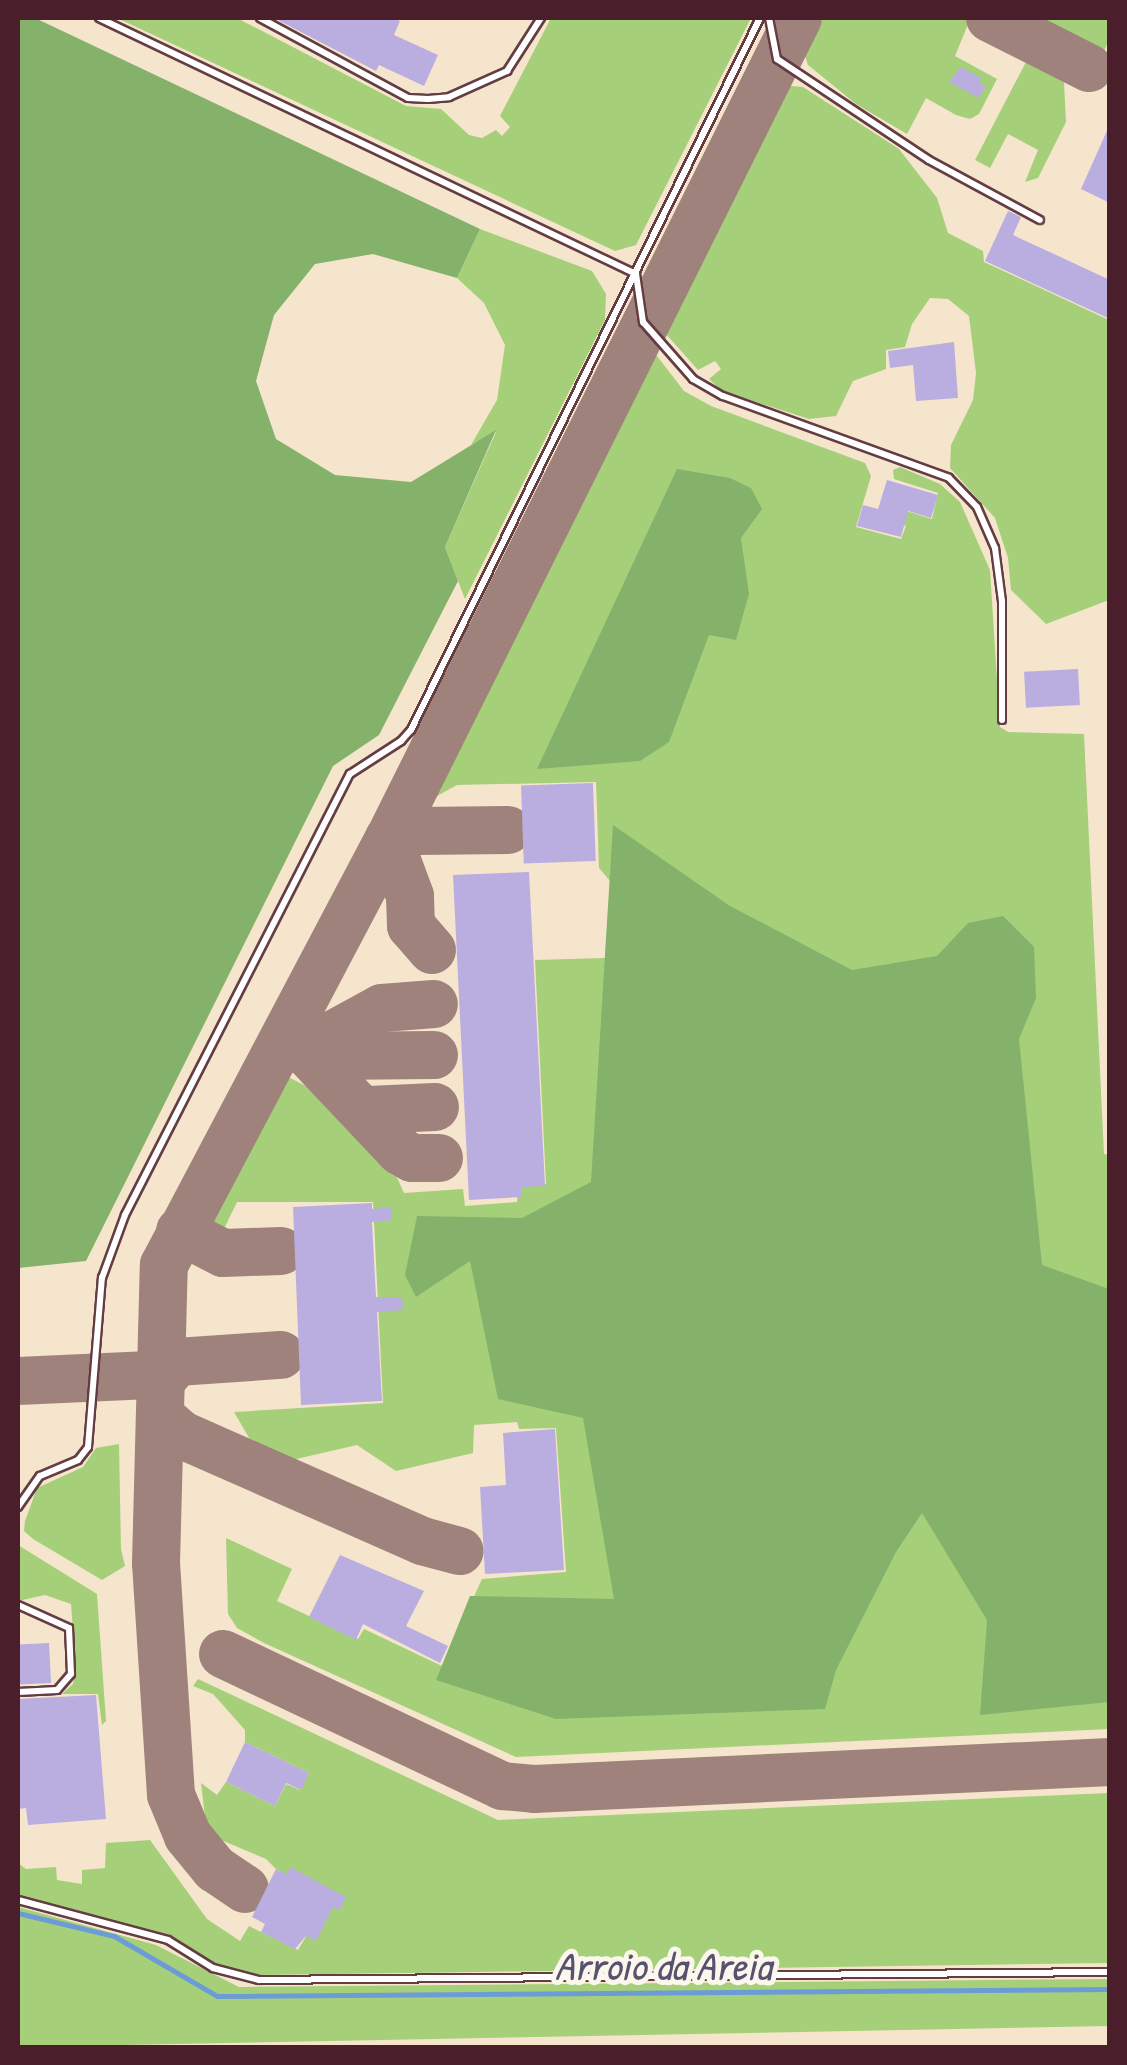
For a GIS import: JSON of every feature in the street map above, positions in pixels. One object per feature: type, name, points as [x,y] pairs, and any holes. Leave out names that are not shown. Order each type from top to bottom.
[{"type":"lane","points":[[99,18],[636,274]]},
{"type":"lane","points":[[260,18],[408,98],[428,100],[450,98],[507,70],[540,18]]},
{"type":"lane","points":[[18,1507],[40,1476],[78,1460],[88,1447],[102,1278],[125,1215],[350,774],[402,742],[411,730],[760,18]]},
{"type":"lane","points":[[769,18],[777,59],[929,160],[1040,220]]},
{"type":"lane","points":[[636,274],[643,322],[693,379],[723,396],[950,478],[978,507],[996,548],[1002,601],[1002,720]]},
{"type":"lane","points":[[18,1605],[69,1628],[71,1674],[58,1690],[18,1692]]},
{"type":"lane","points":[[18,1900],[168,1940],[213,1968],[258,1980],[1110,1972]]},
{"type":"green space","points":[[18,18],[35,18],[480,229],[457,278],[373,254],[315,264],[274,315],[256,381],[276,439],[335,475],[411,482],[496,430],[445,547],[458,581],[379,735],[333,766],[86,1261],[18,1268]]},
{"type":"green space","points":[[117,18],[237,18],[406,106],[441,109],[469,135],[482,138],[496,130],[502,136],[510,127],[500,116],[551,18],[751,18],[636,245],[615,251]]},
{"type":"green space","points":[[811,18],[965,18],[969,22],[955,56],[997,79],[979,114],[970,119],[926,98],[907,134],[856,104],[808,65],[800,41]]},
{"type":"green space","points":[[1015,18],[1109,18],[1109,39],[1103,54],[1095,57]]},
{"type":"green space","points":[[1026,62],[1064,82],[1066,122],[1038,178],[1025,182],[1038,150],[1008,134],[990,168],[975,160]]},
{"type":"green space","points":[[779,85],[803,87],[899,149],[937,198],[948,233],[983,251],[984,262],[1109,320],[1109,600],[1046,624],[1011,590],[1008,558],[995,518],[950,468],[951,445],[973,400],[976,373],[969,316],[948,299],[930,298],[912,324],[905,347],[886,350],[886,369],[853,381],[836,416],[809,419],[722,391],[709,379],[721,369],[715,361],[698,370],[666,334],[668,311]]},
{"type":"green space","points":[[480,229],[592,271],[606,294],[605,320],[465,599],[445,547],[496,432],[471,445],[497,400],[505,345],[484,303],[457,278]]},
{"type":"green space","points":[[645,356],[657,356],[684,391],[711,406],[865,463],[871,476],[856,527],[901,539],[906,526],[888,522],[890,506],[932,519],[938,493],[894,479],[893,470],[900,467],[940,484],[960,502],[990,570],[1000,727],[1008,732],[1084,734],[1104,1154],[1110,1155],[1109,1729],[516,1757],[264,1643],[237,1628],[228,1614],[226,1538],[292,1569],[277,1601],[358,1639],[364,1629],[442,1666],[482,1579],[566,1572],[556,1428],[519,1429],[517,1422],[474,1425],[473,1453],[396,1471],[357,1445],[279,1463],[252,1443],[234,1412],[383,1403],[373,1202],[237,1202],[221,1235],[201,1224],[201,1219],[278,1078],[286,1076],[328,1097],[366,1130],[390,1162],[404,1193],[463,1189],[465,1206],[517,1202],[518,1187],[546,1184],[535,960],[605,958],[610,881],[599,868],[596,782],[457,785],[437,796],[427,790]]},
{"type":"green space","points":[[677,469],[730,478],[751,488],[762,509],[741,538],[749,594],[736,640],[709,635],[669,742],[640,761],[537,769]]},
{"type":"green space","points":[[613,825],[730,906],[852,970],[937,956],[968,923],[1003,916],[1034,947],[1036,998],[1019,1039],[1042,1265],[1109,1289],[1109,1702],[980,1715],[987,1620],[922,1513],[896,1552],[836,1670],[825,1709],[556,1719],[436,1680],[470,1596],[614,1599],[583,1418],[498,1399],[470,1261],[416,1297],[405,1275],[417,1216],[522,1218],[591,1182]]},
{"type":"green space","points":[[119,1444],[121,1549],[125,1566],[102,1580],[33,1539],[24,1531],[25,1521],[37,1488],[83,1467],[96,1448]]},
{"type":"green space","points":[[18,1545],[97,1594],[106,1721],[102,1725],[98,1694],[62,1694],[73,1684],[76,1669],[71,1604],[45,1595],[18,1601]]},
{"type":"green space","points":[[198,1679],[498,1820],[1109,1793],[1109,1963],[261,1975],[220,1966],[165,1935],[18,1895],[18,1863],[26,1869],[56,1867],[57,1880],[82,1884],[82,1870],[105,1868],[106,1843],[150,1840],[207,1919],[240,1941],[249,1926],[298,1950],[330,1896],[276,1869],[266,1859],[207,1834],[201,1783],[217,1795],[226,1782],[275,1806],[286,1784],[300,1790],[309,1773],[245,1742],[245,1730],[213,1694],[193,1686]]},
{"type":"green space","points":[[18,1907],[156,1945],[239,1987],[1109,1979],[1109,2026],[18,2047]]},
{"type":"building","points":[[274,18],[393,18],[400,21],[394,35],[438,55],[424,86],[379,65],[376,71]]},
{"type":"building","points":[[961,67],[981,78],[979,83],[986,86],[979,98],[949,82]]},
{"type":"building","points":[[1110,124],[1110,203],[1081,189]]},
{"type":"building","points":[[1008,211],[1021,217],[1013,235],[1110,280],[1110,319],[985,261]]},
{"type":"building","points":[[954,342],[958,398],[916,401],[913,365],[890,368],[888,351]]},
{"type":"building","points":[[887,480],[938,495],[931,518],[908,511],[901,537],[857,526],[863,505],[878,509]]},
{"type":"building","points":[[1078,669],[1080,705],[1026,708],[1024,672]]},
{"type":"building","points":[[593,783],[596,861],[524,863],[521,786]]},
{"type":"building","points":[[529,872],[545,1186],[521,1187],[521,1197],[469,1200],[453,875]]},
{"type":"building","points":[[372,1203],[372,1209],[391,1207],[391,1220],[372,1222],[376,1297],[402,1297],[403,1310],[377,1312],[382,1401],[301,1405],[293,1207]]},
{"type":"building","points":[[555,1429],[564,1570],[485,1574],[480,1487],[506,1485],[503,1433]]},
{"type":"building","points":[[340,1555],[424,1591],[406,1626],[448,1646],[440,1663],[363,1624],[356,1640],[309,1617]]},
{"type":"building","points":[[49,1643],[51,1683],[20,1685],[18,1645]]},
{"type":"building","points":[[96,1695],[106,1819],[28,1825],[26,1808],[18,1809],[18,1699]]},
{"type":"building","points":[[245,1742],[309,1773],[301,1790],[286,1783],[275,1806],[226,1782]]},
{"type":"building","points":[[290,1867],[346,1897],[340,1910],[333,1907],[316,1941],[306,1936],[295,1949],[261,1932],[265,1924],[252,1917],[276,1869],[287,1874]]},
{"type":"waterway","name":"Arroio da Areia","points":[[18,1913],[114,1936],[217,1996],[1110,1989]]},
{"type":"taxiway","points":[[245,1889],[215,1869],[188,1836],[171,1795],[156,1563],[164,1265],[389,839],[798,18]]},
{"type":"taxiway","points":[[990,18],[1089,68]]},
{"type":"taxiway","points":[[432,950],[411,926],[410,896],[389,839],[417,831],[508,830]]},
{"type":"taxiway","points":[[291,1029],[297,1042],[314,1045],[382,1008],[434,1004]]},
{"type":"taxiway","points":[[297,1042],[400,1151],[412,1158],[439,1158]]},
{"type":"taxiway","points":[[303,1051],[328,1056],[434,1055]]},
{"type":"taxiway","points":[[359,1107],[435,1107]]},
{"type":"taxiway","points":[[180,1231],[223,1253],[281,1251]]},
{"type":"taxiway","points":[[150,1375],[160,1382],[177,1362],[281,1355]]},
{"type":"taxiway","points":[[18,1381],[150,1375],[160,1365]]},
{"type":"taxiway","points":[[160,1416],[182,1435],[422,1541],[460,1551]]},
{"type":"taxiway","points":[[223,1654],[502,1786],[534,1789],[1110,1762]]}]
